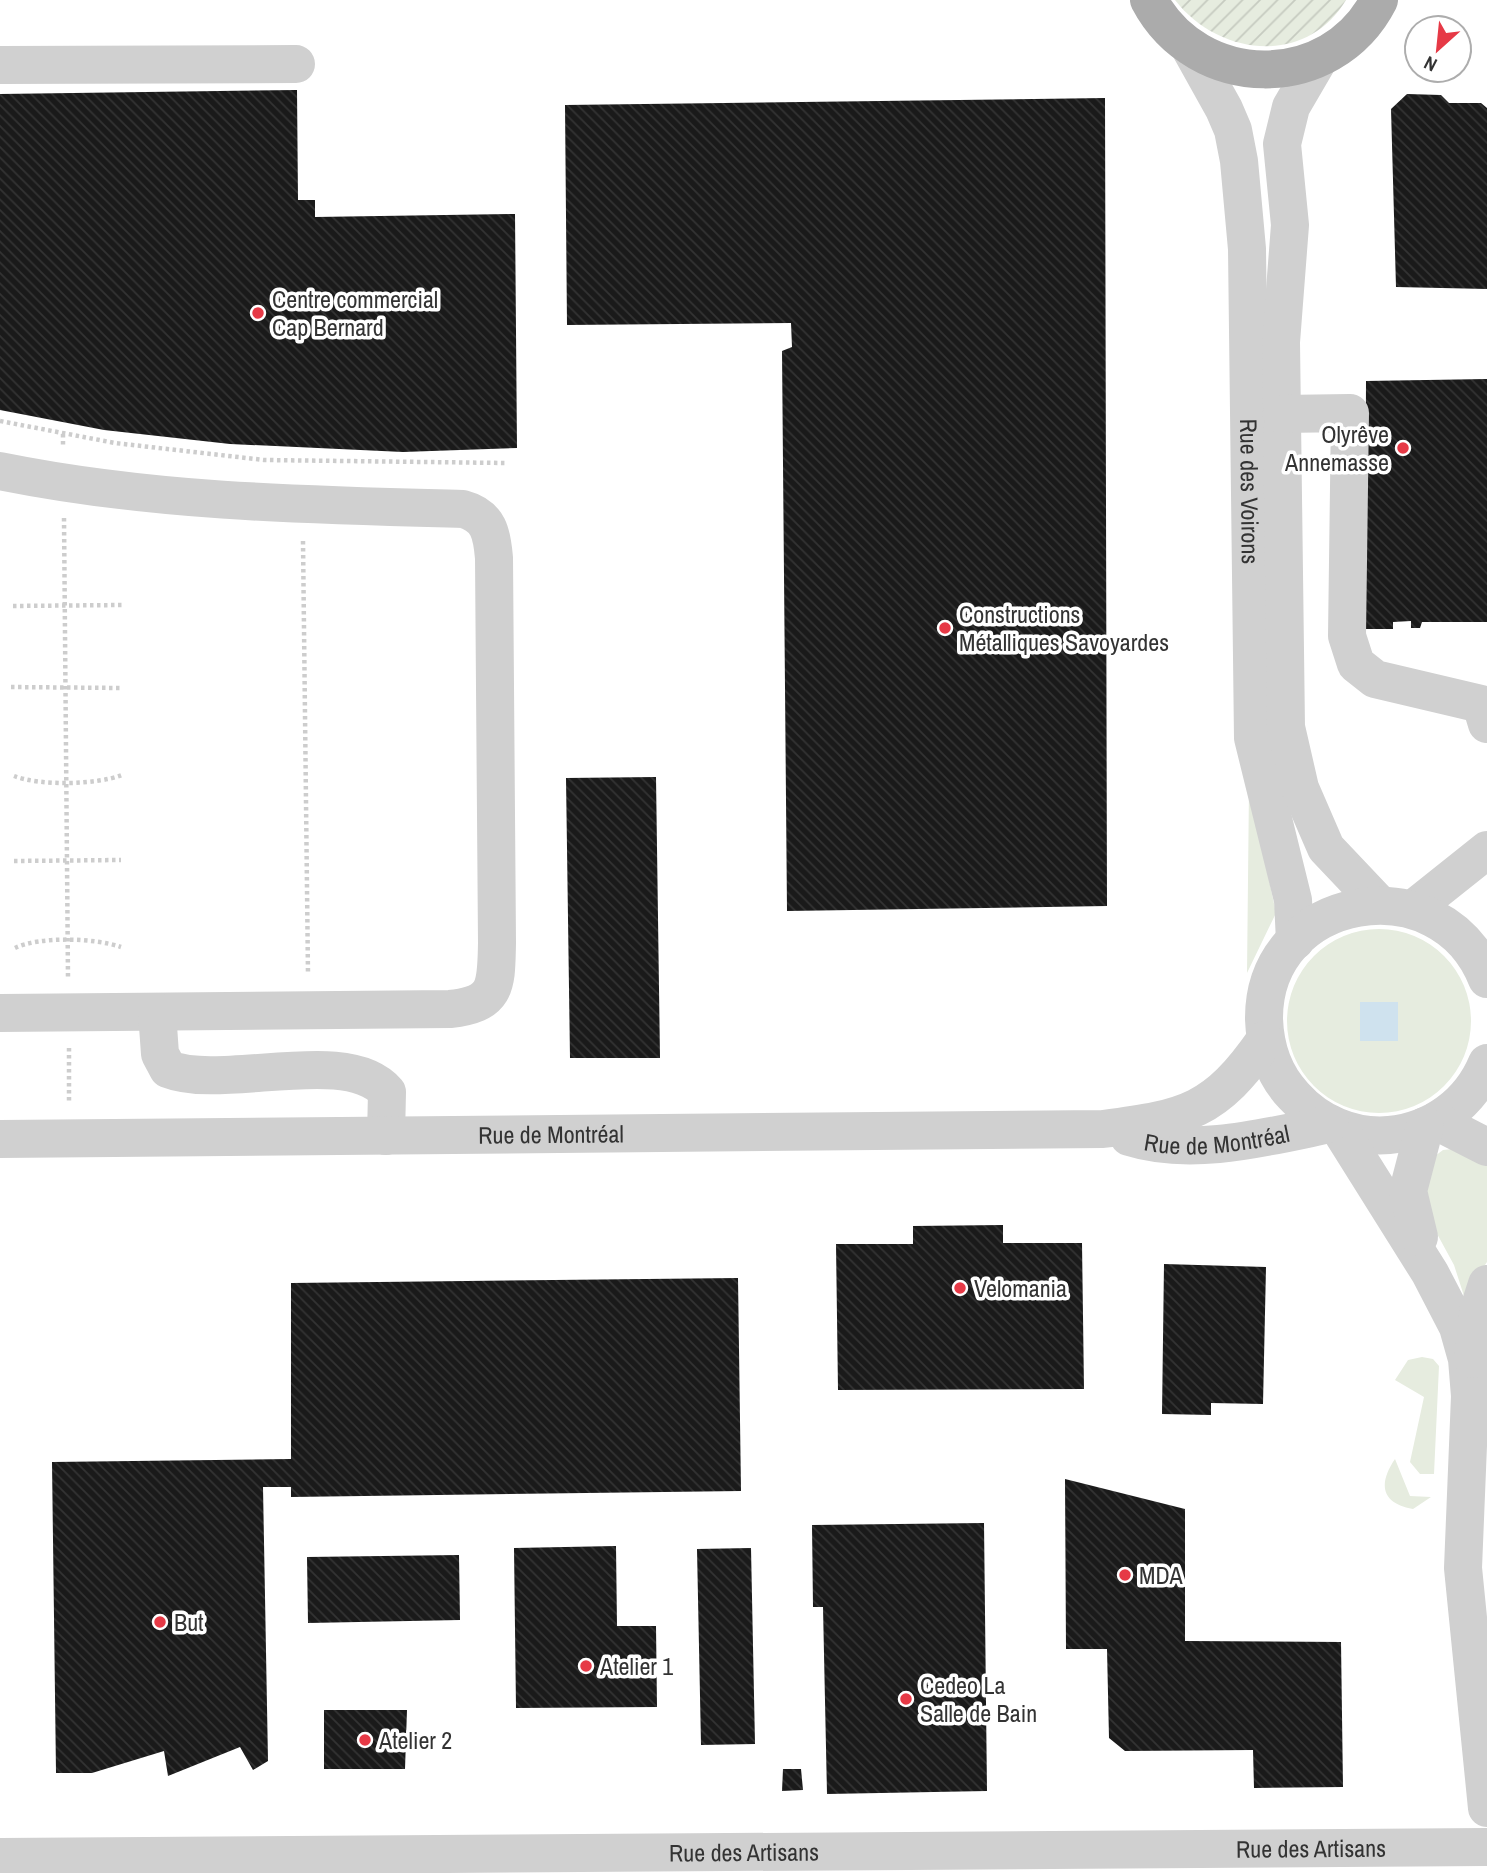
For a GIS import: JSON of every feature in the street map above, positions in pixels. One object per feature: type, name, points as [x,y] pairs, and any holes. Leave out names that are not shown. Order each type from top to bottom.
[{"type":"main road","points":[[1149,0],[1164,24],[1190,48],[1220,63],[1253,71],[1287,69],[1319,59],[1351,37],[1382,2]]},
{"type":"street","name":"Rue des Voirons","points":[[1190,48],[1233,130],[1241,180],[1247,249],[1253,738],[1293,900],[1295,941]]},
{"type":"street","name":"Rue des Voirons","points":[[1319,59],[1291,107],[1282,144],[1290,225],[1281,342],[1285,717],[1290,754],[1312,820],[1326,848],[1396,907],[1457,934],[1478,959],[1487,979]]},
{"type":"street","points":[[0,65],[296,64]]},
{"type":"street","points":[[1282,414],[1350,413],[1348,636],[1356,664],[1375,679],[1481,704],[1487,724]]},
{"type":"street","points":[[0,471],[64,483],[210,501],[463,509],[473,512],[488,524],[494,558],[494,986],[484,1000],[475,1006],[450,1009],[0,1013]]},
{"type":"street","points":[[1487,850],[1396,907],[1334,914],[1295,941],[1279,963],[1269,987],[1265,1040],[1274,1067],[1288,1090],[1314,1115],[1335,1126],[1382,1135],[1430,1124],[1471,1092],[1487,1063]]},
{"type":"street","points":[[157,1012],[158,1048],[168,1069],[196,1074],[328,1071],[363,1077],[381,1085],[387,1092],[386,1136]]},
{"type":"street","name":"Rue de Montréal","points":[[0,1139],[1103,1129],[1179,1117],[1203,1107],[1231,1083],[1265,1040]]},
{"type":"street","points":[[1430,1124],[1487,1147]]},
{"type":"street","points":[[1430,1124],[1409,1180],[1409,1201],[1430,1273]]},
{"type":"street","points":[[1335,1126],[1430,1273],[1458,1327],[1470,1382]]},
{"type":"street","name":"Rue de Montréal","points":[[1103,1129],[1145,1142],[1170,1145],[1268,1137],[1335,1126]]},
{"type":"street","points":[[1487,1284],[1478,1312],[1470,1382],[1463,1568],[1487,1808]]},
{"type":"street","name":"Rue des Artisans","points":[[0,1857],[1487,1847]]},
{"type":"path","points":[[0,421],[170,451],[289,462],[506,463]]},
{"type":"path","points":[[63,434],[68,982]]},
{"type":"path","points":[[302,505],[308,985]]},
{"type":"path","points":[[13,606],[122,604]]},
{"type":"path","points":[[11,687],[121,688]]},
{"type":"path","points":[[14,776],[27,781],[105,781],[121,775]]},
{"type":"path","points":[[15,861],[121,860]]},
{"type":"path","points":[[15,948],[29,941],[106,942],[121,947]]},
{"type":"path","points":[[69,1044],[69,1138]]},
{"type":"shaded area","points":[[1175,0],[1346,0],[1329,22],[1308,36],[1286,44],[1262,46],[1237,42],[1214,33],[1193,19]]},
{"type":"shaded area","points":[[1249,786],[1276,913],[1247,973]]},
{"type":"shaded area","points":[[1379,929],[1414,936],[1444,956],[1464,986],[1471,1021],[1464,1056],[1444,1086],[1414,1106],[1379,1113],[1344,1106],[1314,1086],[1294,1056],[1287,1021],[1294,986],[1314,956],[1344,936]]},
{"type":"shaded area","points":[[1453,1149],[1487,1162],[1487,1262],[1464,1296],[1454,1265],[1423,1208],[1435,1156],[1443,1150]]},
{"type":"shaded area","points":[[1422,1357],[1433,1359],[1439,1366],[1434,1474],[1420,1474],[1410,1462],[1424,1397],[1395,1380],[1408,1360]]},
{"type":"shaded area","points":[[1395,1459],[1410,1496],[1431,1497],[1413,1509],[1394,1502],[1386,1491],[1386,1477]]},
{"type":"water","points":[[1360,1002],[1398,1002],[1398,1041],[1360,1041]]},
{"type":"building","name":"Centre commercial Cap Bernard","points":[[297,90],[298,200],[315,200],[315,217],[515,214],[517,448],[403,452],[230,444],[104,430],[0,410],[0,94]]},
{"type":"building","points":[[1407,94],[1441,95],[1449,103],[1481,103],[1487,108],[1487,289],[1396,287],[1391,109]]},
{"type":"building","name":"Constructions Métalliques Savoyardes","points":[[1105,98],[1107,906],[787,911],[782,351],[792,347],[791,323],[567,325],[565,105]]},
{"type":"building","name":"Olyrêve Annemasse","points":[[1487,379],[1487,622],[1422,622],[1420,628],[1411,628],[1411,621],[1393,622],[1393,629],[1365,629],[1366,381]]},
{"type":"building","points":[[656,777],[660,1058],[570,1058],[566,778]]},
{"type":"building","name":"Velomania","points":[[1003,1225],[1003,1243],[1082,1243],[1084,1389],[838,1390],[836,1244],[913,1244],[913,1226]]},
{"type":"building","points":[[1164,1264],[1266,1267],[1263,1404],[1211,1403],[1211,1415],[1162,1414]]},
{"type":"building","name":"But","points":[[738,1278],[741,1491],[291,1497],[291,1487],[263,1487],[268,1761],[253,1770],[240,1747],[168,1776],[164,1751],[92,1773],[56,1773],[52,1462],[291,1459],[291,1283]]},
{"type":"building","name":"MDA","points":[[1065,1479],[1185,1509],[1185,1641],[1341,1642],[1343,1787],[1254,1788],[1253,1750],[1125,1751],[1109,1738],[1107,1649],[1066,1649]]},
{"type":"building","name":"Cedeo La Salle de Bain","points":[[984,1523],[987,1791],[827,1794],[823,1607],[813,1607],[812,1525]]},
{"type":"building","name":"Atelier 1","points":[[616,1546],[617,1626],[656,1626],[657,1707],[516,1708],[514,1548]]},
{"type":"building","points":[[751,1548],[755,1744],[701,1745],[697,1549]]},
{"type":"building","points":[[459,1555],[460,1620],[308,1623],[307,1557]]},
{"type":"building","name":"Atelier 2","points":[[324,1710],[407,1710],[405,1769],[324,1769]]},
{"type":"building","points":[[783,1769],[801,1769],[803,1790],[782,1791]]},
{"type":"place","name":"Centre commercial Cap Bernard","points":[[258,313]]},
{"type":"place","name":"Olyrêve Annemasse","points":[[1403,448]]},
{"type":"place","name":"Constructions Métalliques Savoyardes","points":[[945,628]]},
{"type":"place","name":"Velomania","points":[[960,1288]]},
{"type":"place","name":"MDA","points":[[1125,1575]]},
{"type":"place","name":"But","points":[[160,1622]]},
{"type":"place","name":"Atelier 1","points":[[586,1666]]},
{"type":"place","name":"Cedeo La Salle de Bain","points":[[906,1699]]},
{"type":"place","name":"Atelier 2","points":[[365,1740]]}]
